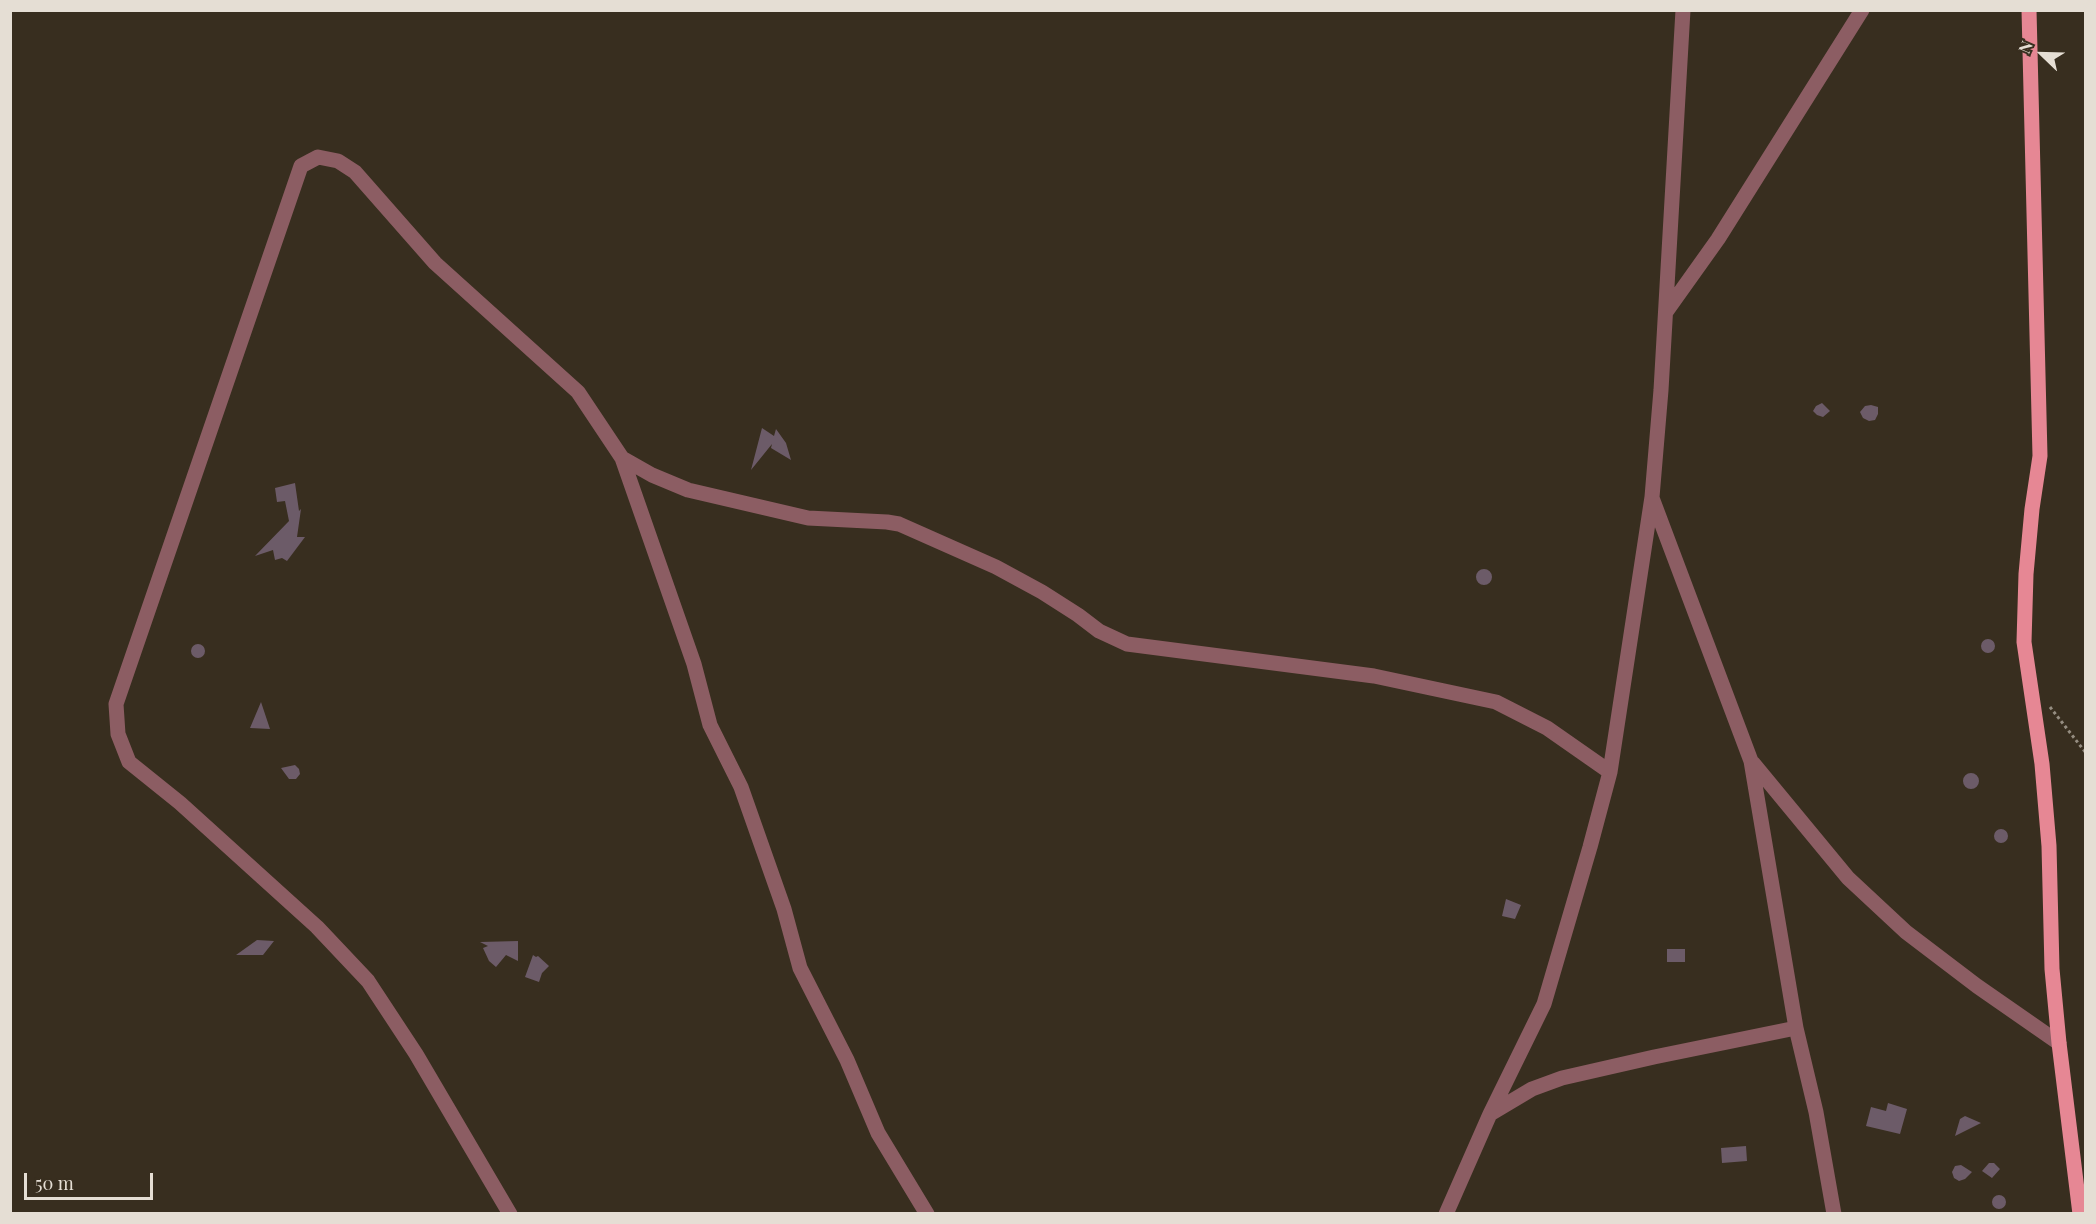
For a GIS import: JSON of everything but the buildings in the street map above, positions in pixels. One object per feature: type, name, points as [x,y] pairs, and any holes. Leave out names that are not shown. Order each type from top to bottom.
[{"type":"main road","points":[[2029,10],[2040,456],[2032,508],[2026,574],[2024,642],[2042,764],[2048,834],[2052,969],[2080,1214]]},
{"type":"street","points":[[1446,1214],[1490,1114],[1544,1004],[1610,772],[1652,497],[1661,390],[1683,10]]},
{"type":"street","points":[[1665,313],[1718,239],[1862,10]]},
{"type":"street","points":[[510,1214],[416,1054],[368,981],[309,919],[180,803],[129,762],[118,734],[116,704],[301,166],[318,157],[338,161],[355,172],[435,263],[578,392],[622,458],[694,664],[710,725],[741,786],[784,909],[800,968],[847,1060],[878,1133],[927,1214]]},
{"type":"street","points":[[622,458],[652,475],[688,490],[808,518],[899,524],[996,567],[1042,592],[1078,615],[1099,632],[1127,644],[1374,676],[1496,702],[1547,728],[1610,772]]},
{"type":"street","points":[[1652,497],[1752,761],[1796,1028],[1816,1112],[1834,1213]]},
{"type":"street","points":[[1752,761],[1848,878],[1906,932],[1977,986],[2059,1043]]},
{"type":"street","points":[[1490,1114],[1532,1089],[1562,1078],[1796,1028]]},
{"type":"path","points":[[2031,691],[2058,716],[2085,753]]}]
